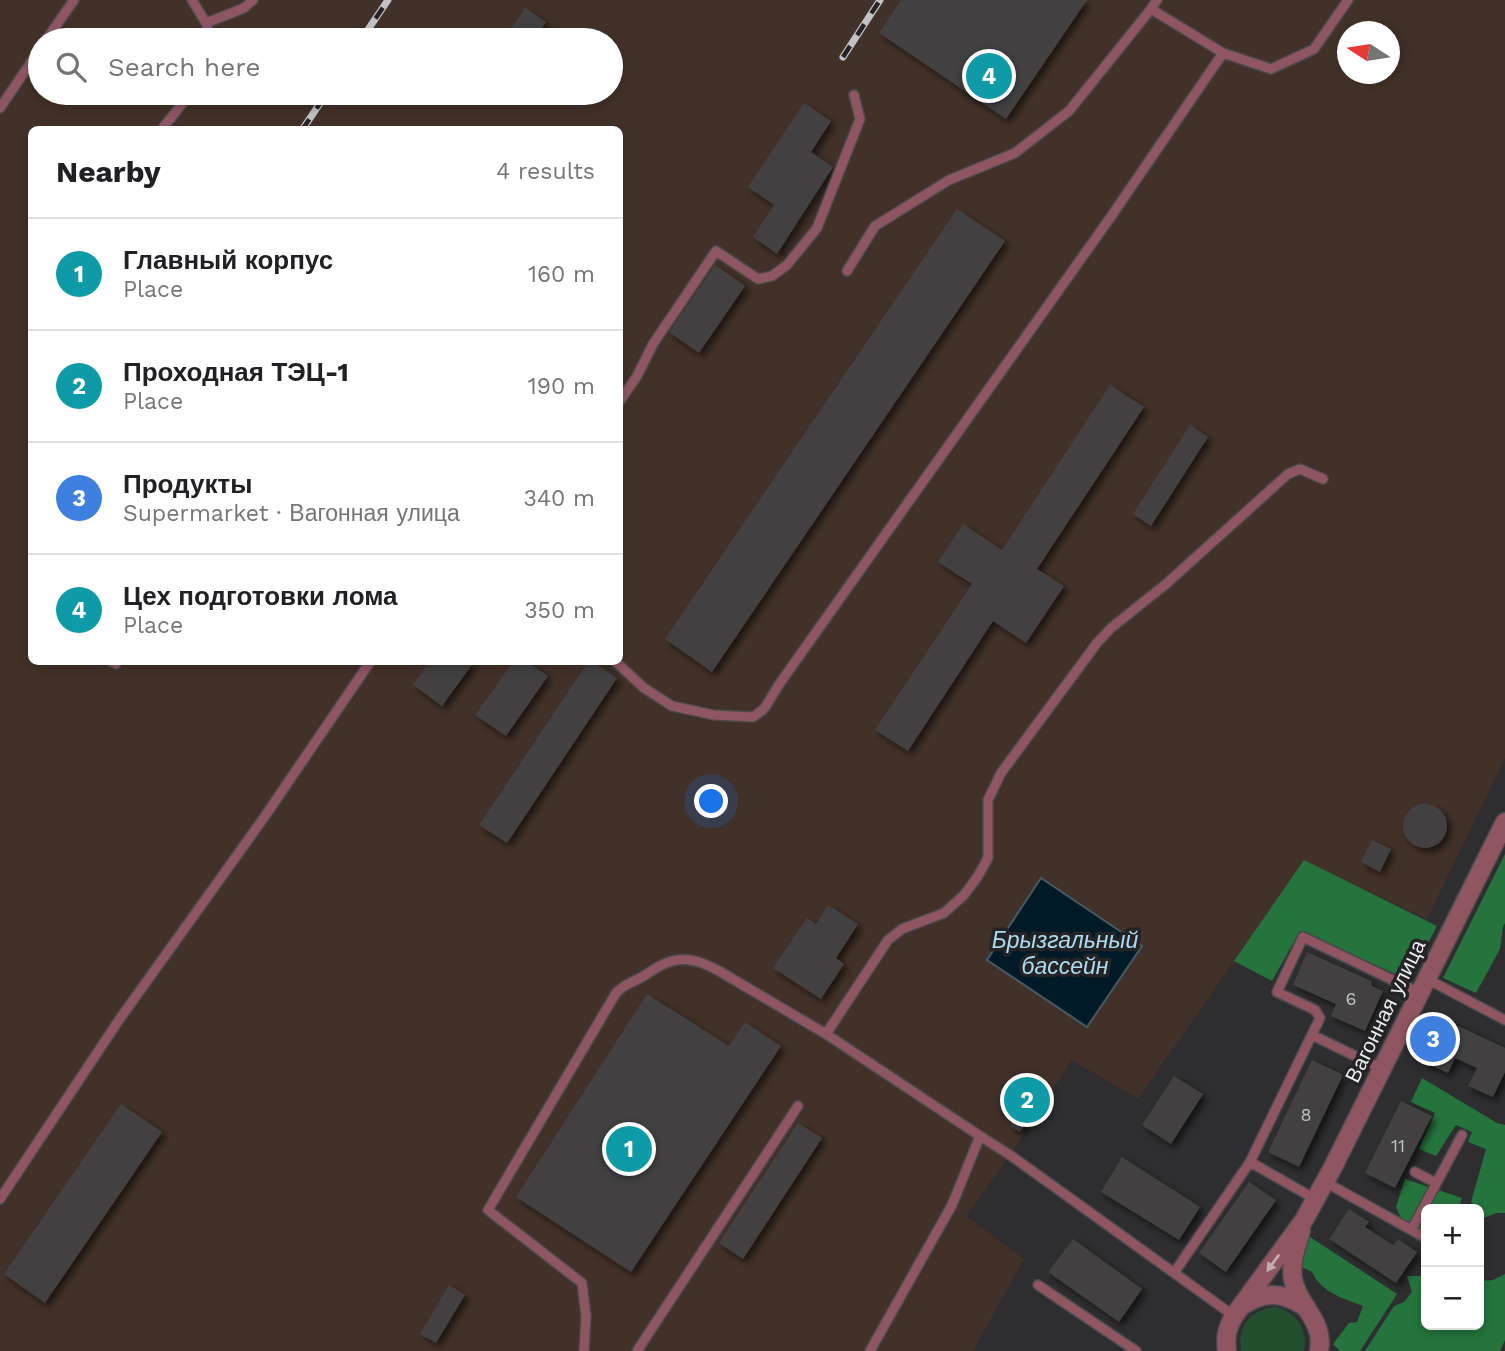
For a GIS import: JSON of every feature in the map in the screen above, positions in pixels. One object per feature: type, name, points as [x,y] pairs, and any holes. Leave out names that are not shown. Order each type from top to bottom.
[{"type":"street","name":"Вагонная улица","points":[[1304,1220],[1505,822]]},
{"type":"street","points":[[1304,1220],[1292,1263],[1293,1280],[1305,1307]]},
{"type":"street","points":[[1224,1347],[1228,1327],[1238,1311],[1304,1220]]},
{"type":"street","points":[[1238,1311],[1253,1298],[1266,1294],[1280,1294],[1294,1299],[1314,1318],[1319,1332],[1319,1351]]},
{"type":"lane","points":[[54,28],[74,0]]},
{"type":"lane","points":[[192,0],[207,28]]},
{"type":"lane","points":[[206,23],[244,8],[253,0]]},
{"type":"lane","points":[[847,271],[875,226],[949,180],[1015,153],[1069,111],[1157,0]]},
{"type":"lane","points":[[1151,9],[1223,54],[1271,69],[1314,49],[1348,0]]},
{"type":"lane","points":[[619,665],[644,688],[672,706],[714,715],[753,717],[764,709],[1223,54]]},
{"type":"lane","points":[[0,108],[28,67]]},
{"type":"lane","points":[[623,397],[653,344],[716,251],[758,279],[772,276],[787,265],[817,228],[860,119],[854,95]]},
{"type":"lane","points":[[165,126],[182,105]]},
{"type":"lane","points":[[826,1034],[888,940],[902,929],[944,913],[964,895],[978,876],[988,859],[988,800],[995,785],[1097,643],[1288,474],[1300,468],[1323,479]]},
{"type":"lane","points":[[0,1199],[119,1020],[263,819],[367,665]]},
{"type":"lane","points":[[1174,1273],[1250,1162],[1320,1018],[1315,1010],[1277,992],[1303,937],[1505,1020]]},
{"type":"lane","points":[[584,1351],[586,1316],[582,1283],[488,1210],[616,993],[625,984],[678,959],[706,964],[826,1034],[1010,1155],[1174,1273],[1238,1311]]},
{"type":"lane","points":[[1312,1035],[1382,1069]]},
{"type":"lane","points":[[637,1351],[798,1105]]},
{"type":"lane","points":[[1412,1230],[1462,1135]]},
{"type":"lane","points":[[870,1351],[952,1205],[981,1136]]},
{"type":"lane","points":[[1250,1162],[1315,1199]]},
{"type":"lane","points":[[1415,1172],[1436,1183]]},
{"type":"lane","points":[[1325,1182],[1421,1235]]},
{"type":"lane","points":[[1038,1285],[1136,1351]]},
{"type":"shaded area","points":[[0,0],[1505,0],[1505,758],[1427,919],[1304,861],[1138,1099],[1072,1060],[1010,1155],[966,1216],[1024,1259],[973,1351],[0,1351]]},
{"type":"green space","points":[[1505,854],[1505,923],[1500,949],[1476,993],[1443,978]]},
{"type":"green space","points":[[1304,860],[1437,926],[1409,980],[1300,931],[1272,981],[1234,961]]},
{"type":"green space","points":[[1422,1078],[1497,1123],[1505,1125],[1505,1213],[1484,1218],[1484,1204],[1471,1202],[1486,1149],[1468,1142],[1472,1132],[1456,1125],[1436,1156],[1419,1149],[1435,1113],[1411,1102]]},
{"type":"green space","points":[[1405,1179],[1462,1198],[1460,1204],[1421,1204],[1421,1243],[1409,1235],[1396,1207]]},
{"type":"green space","points":[[1310,1237],[1397,1294],[1360,1351],[1340,1351],[1333,1344],[1349,1323],[1357,1322],[1363,1306],[1334,1294],[1321,1285],[1312,1272],[1297,1265],[1299,1251]]},
{"type":"green space","points":[[1505,1274],[1505,1340],[1500,1351],[1365,1351],[1394,1306],[1404,1302],[1412,1292],[1407,1276],[1421,1276],[1421,1330],[1484,1330],[1484,1281],[1493,1280]]},
{"type":"green space","points":[[1276,1307],[1290,1313],[1299,1323],[1304,1336],[1304,1351],[1241,1351],[1241,1334],[1247,1320],[1259,1311]]},
{"type":"water","name":"Брызгальный бассейн","points":[[1041,878],[1142,946],[1087,1027],[987,960]]},
{"type":"building","points":[[901,0],[1087,0],[1006,119],[879,33]]},
{"type":"building","points":[[525,8],[546,22],[542,28],[512,28]]},
{"type":"building","points":[[804,103],[831,121],[811,152],[833,167],[777,254],[753,237],[774,205],[748,187]]},
{"type":"building","points":[[957,209],[1005,241],[712,672],[665,639]]},
{"type":"building","points":[[715,265],[745,286],[699,353],[669,332]]},
{"type":"building","points":[[1110,385],[1144,407],[1037,569],[1064,586],[1026,643],[993,621],[908,751],[875,730],[972,584],[938,562],[963,524],[1002,550]]},
{"type":"building","points":[[1190,425],[1208,437],[1151,526],[1133,514]]},
{"type":"building","points":[[427,665],[472,665],[442,706],[413,685]]},
{"type":"building","points":[[511,665],[532,665],[548,676],[506,736],[475,715]]},
{"type":"building","points":[[586,665],[598,665],[617,678],[507,843],[479,825]]},
{"type":"building","points":[[1425,804],[1434,805],[1441,810],[1446,817],[1446,835],[1441,842],[1434,847],[1425,848],[1416,847],[1409,842],[1404,835],[1403,826],[1404,817],[1409,810],[1416,805]]},
{"type":"building","points":[[1372,840],[1391,849],[1380,872],[1361,862]]},
{"type":"building","points":[[828,905],[858,924],[836,958],[844,964],[821,999],[773,968],[807,918],[816,924]]},
{"type":"building","points":[[1307,952],[1371,981],[1372,986],[1383,991],[1365,1031],[1331,1016],[1336,1004],[1293,985]]},
{"type":"building","points":[[647,994],[729,1046],[745,1022],[781,1046],[631,1272],[516,1197]]},
{"type":"building","points":[[1443,1019],[1505,1048],[1505,1072],[1493,1097],[1468,1086],[1477,1068],[1455,1058],[1448,1073],[1423,1062]]},
{"type":"building","points":[[1312,1060],[1343,1075],[1299,1167],[1268,1152]]},
{"type":"building","points":[[1174,1076],[1203,1094],[1171,1144],[1142,1125]]},
{"type":"building","points":[[1027,1080],[1047,1093],[1020,1132],[1010,1126],[1018,1114],[1008,1108]]},
{"type":"building","points":[[1401,1101],[1432,1116],[1395,1188],[1365,1173]]},
{"type":"building","points":[[121,1104],[162,1132],[45,1303],[4,1274]]},
{"type":"building","points":[[798,1123],[822,1138],[743,1259],[719,1243]]},
{"type":"building","points":[[1122,1157],[1200,1207],[1179,1240],[1101,1192]]},
{"type":"building","points":[[1249,1182],[1276,1200],[1226,1272],[1199,1253]]},
{"type":"building","points":[[1349,1209],[1369,1222],[1365,1227],[1393,1245],[1398,1239],[1417,1252],[1396,1283],[1329,1239]]},
{"type":"building","points":[[1073,1239],[1142,1289],[1119,1322],[1048,1272]]},
{"type":"building","points":[[449,1285],[465,1295],[436,1343],[420,1334]]},
{"type":"railway","points":[[369,28],[388,0]]},
{"type":"railway","points":[[843,57],[880,0]]},
{"type":"railway","points":[[305,126],[319,105]]},
{"type":"place","name":"Цех подготовки лома","points":[[989,76]]},
{"type":"place","name":"Продукты","points":[[1433,1039]]},
{"type":"place","name":"Проходная ТЭЦ-1","points":[[1027,1100]]},
{"type":"place","name":"Главный корпус","points":[[629,1149]]}]
